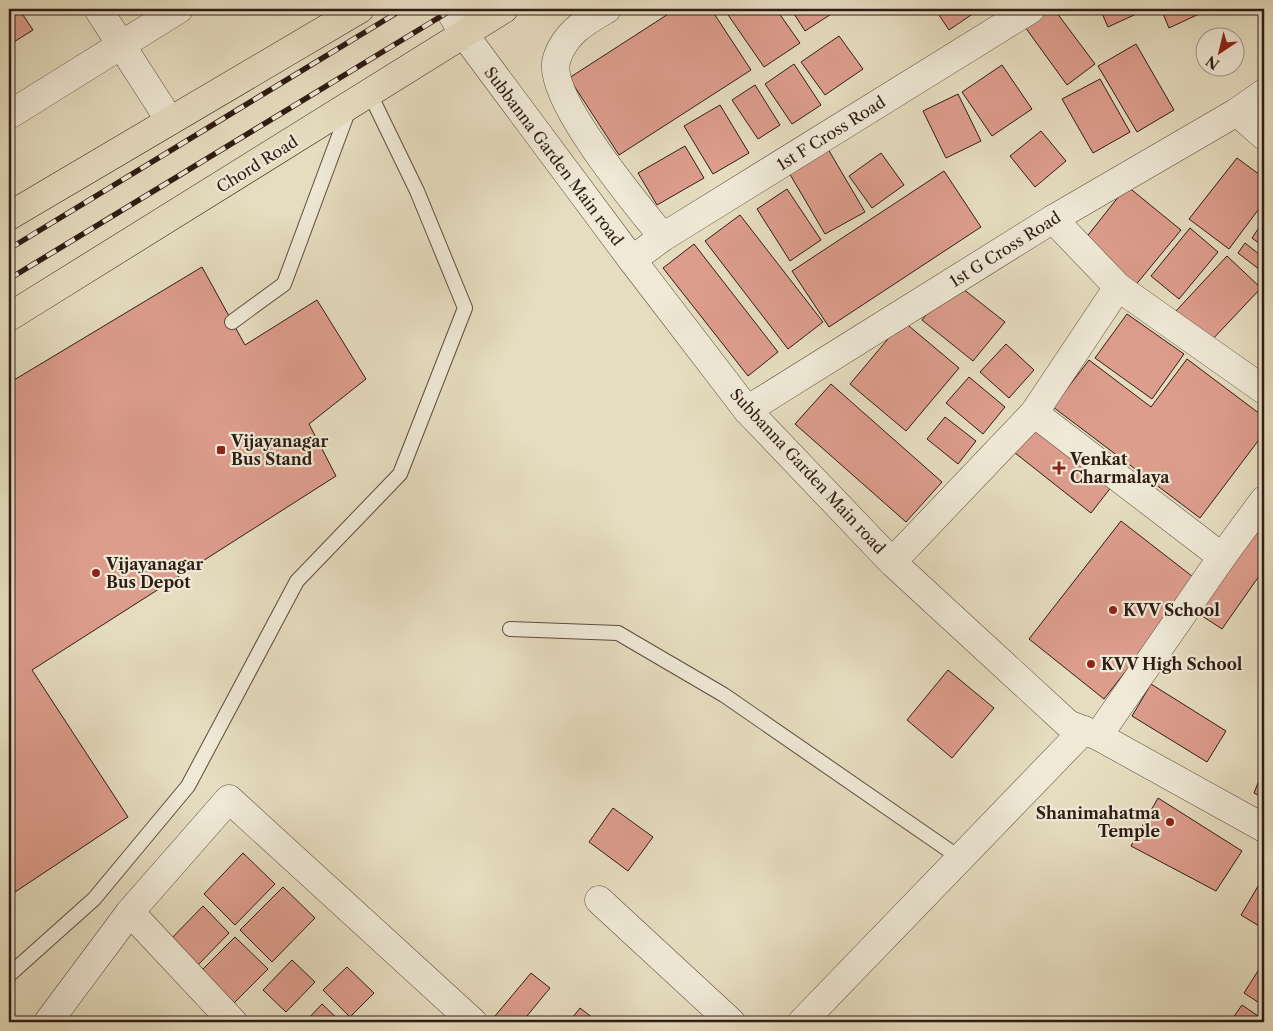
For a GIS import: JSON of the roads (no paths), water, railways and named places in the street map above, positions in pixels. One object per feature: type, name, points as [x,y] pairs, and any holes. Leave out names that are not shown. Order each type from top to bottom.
[{"type":"main road","points":[[9,216],[360,9]]},
{"type":"main road","name":"Chord Road","points":[[9,317],[504,9]]},
{"type":"street","points":[[98,9],[123,44],[170,121]]},
{"type":"street","points":[[9,115],[178,9]]},
{"type":"street","name":"Subbanna Garden Main road","points":[[449,9],[463,33],[632,260],[747,410],[892,562],[1068,724],[1091,733],[1264,828]]},
{"type":"street","points":[[607,9],[576,27],[565,40],[556,59],[556,78],[564,97],[598,152],[663,237]]},
{"type":"street","name":"1st F Cross Road","points":[[632,260],[663,237],[1031,9]]},
{"type":"street","name":"1st G Cross Road","points":[[747,410],[1053,219],[1237,112],[1264,93]]},
{"type":"street","points":[[1237,112],[1264,136]]},
{"type":"street","points":[[1053,219],[1118,287],[1264,390]]},
{"type":"street","points":[[892,562],[1034,413],[1118,287]]},
{"type":"street","points":[[1034,413],[1222,557]]},
{"type":"street","points":[[802,1022],[960,858],[1091,733],[1264,500]]},
{"type":"street","points":[[50,1021],[130,912],[229,799],[473,1022]]},
{"type":"street","points":[[599,900],[731,1022]]},
{"type":"street","points":[[130,912],[233,1022]]},
{"type":"lane","points":[[232,322],[284,284],[360,98]]},
{"type":"lane","points":[[9,975],[94,899],[188,786],[297,581],[400,474],[465,308],[417,191],[360,98]]},
{"type":"lane","points":[[510,629],[618,633],[724,695],[960,858]]},
{"type":"railway","points":[[9,249],[403,9]]},
{"type":"railway","points":[[9,279],[453,9]]},
{"type":"place","name":"Vijayanagar Bus Stand","points":[[221,450]]},
{"type":"place","name":"Venkat Charmalaya","points":[[1059,468]]},
{"type":"place","name":"Vijayanagar Bus Depot","points":[[96,573]]},
{"type":"place","name":"KVV School","points":[[1113,610]]},
{"type":"place","name":"KVV High School","points":[[1091,664]]},
{"type":"place","name":"Shanimahatma Temple","points":[[1170,822]]}]
